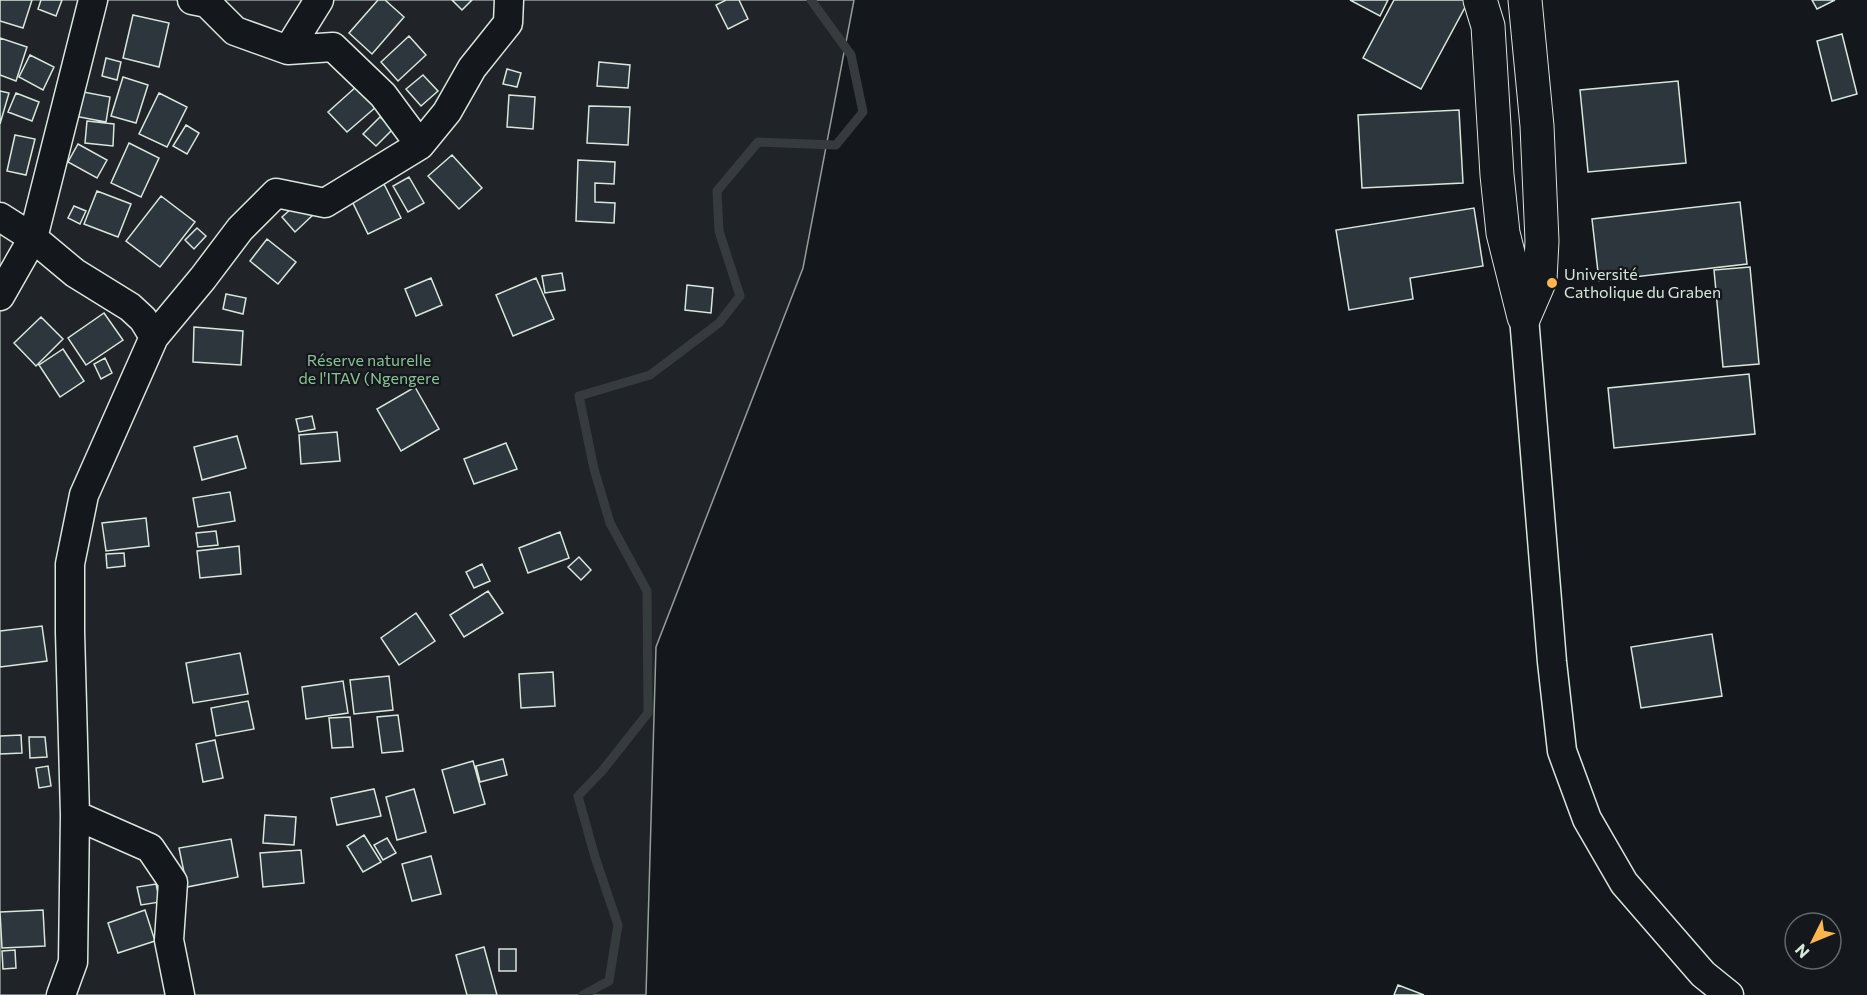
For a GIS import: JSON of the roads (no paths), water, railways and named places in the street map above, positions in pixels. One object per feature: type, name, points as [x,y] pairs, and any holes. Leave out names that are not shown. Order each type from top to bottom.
[{"type":"street","points":[[0,296],[33,238],[93,0]]},
{"type":"street","points":[[192,0],[207,3],[235,31],[288,50],[333,47],[383,95],[420,145]]},
{"type":"street","points":[[288,50],[319,0]]},
{"type":"street","points":[[61,995],[73,962],[75,815],[70,564],[84,495],[154,337],[240,229],[276,193],[324,202],[420,145],[447,112],[472,68],[508,23],[509,0]]},
{"type":"street","points":[[1480,0],[1488,26],[1503,233],[1524,317],[1552,662],[1562,751],[1587,819],[1624,883],[1703,974],[1729,995]]},
{"type":"street","points":[[1524,317],[1540,280],[1542,241],[1537,126],[1525,0]]},
{"type":"street","points":[[0,217],[33,238],[75,273],[130,307],[143,319],[154,337]]},
{"type":"street","points":[[75,815],[150,848],[173,882],[169,940],[180,995]]},
{"type":"waterway","points":[[583,995],[609,981],[618,925],[595,857],[578,796],[602,771],[648,713],[647,591],[610,523],[594,469],[579,396],[650,375],[719,323],[740,296],[719,231],[717,191],[758,142],[836,145],[863,112],[851,55],[811,0]]},
{"type":"place","name":"Université Catholique du Graben","points":[[1552,283]]},
{"type":"park label","name":"Réserve naturelle de l'ITAV (Ngengere","points":[[369,369]]}]
